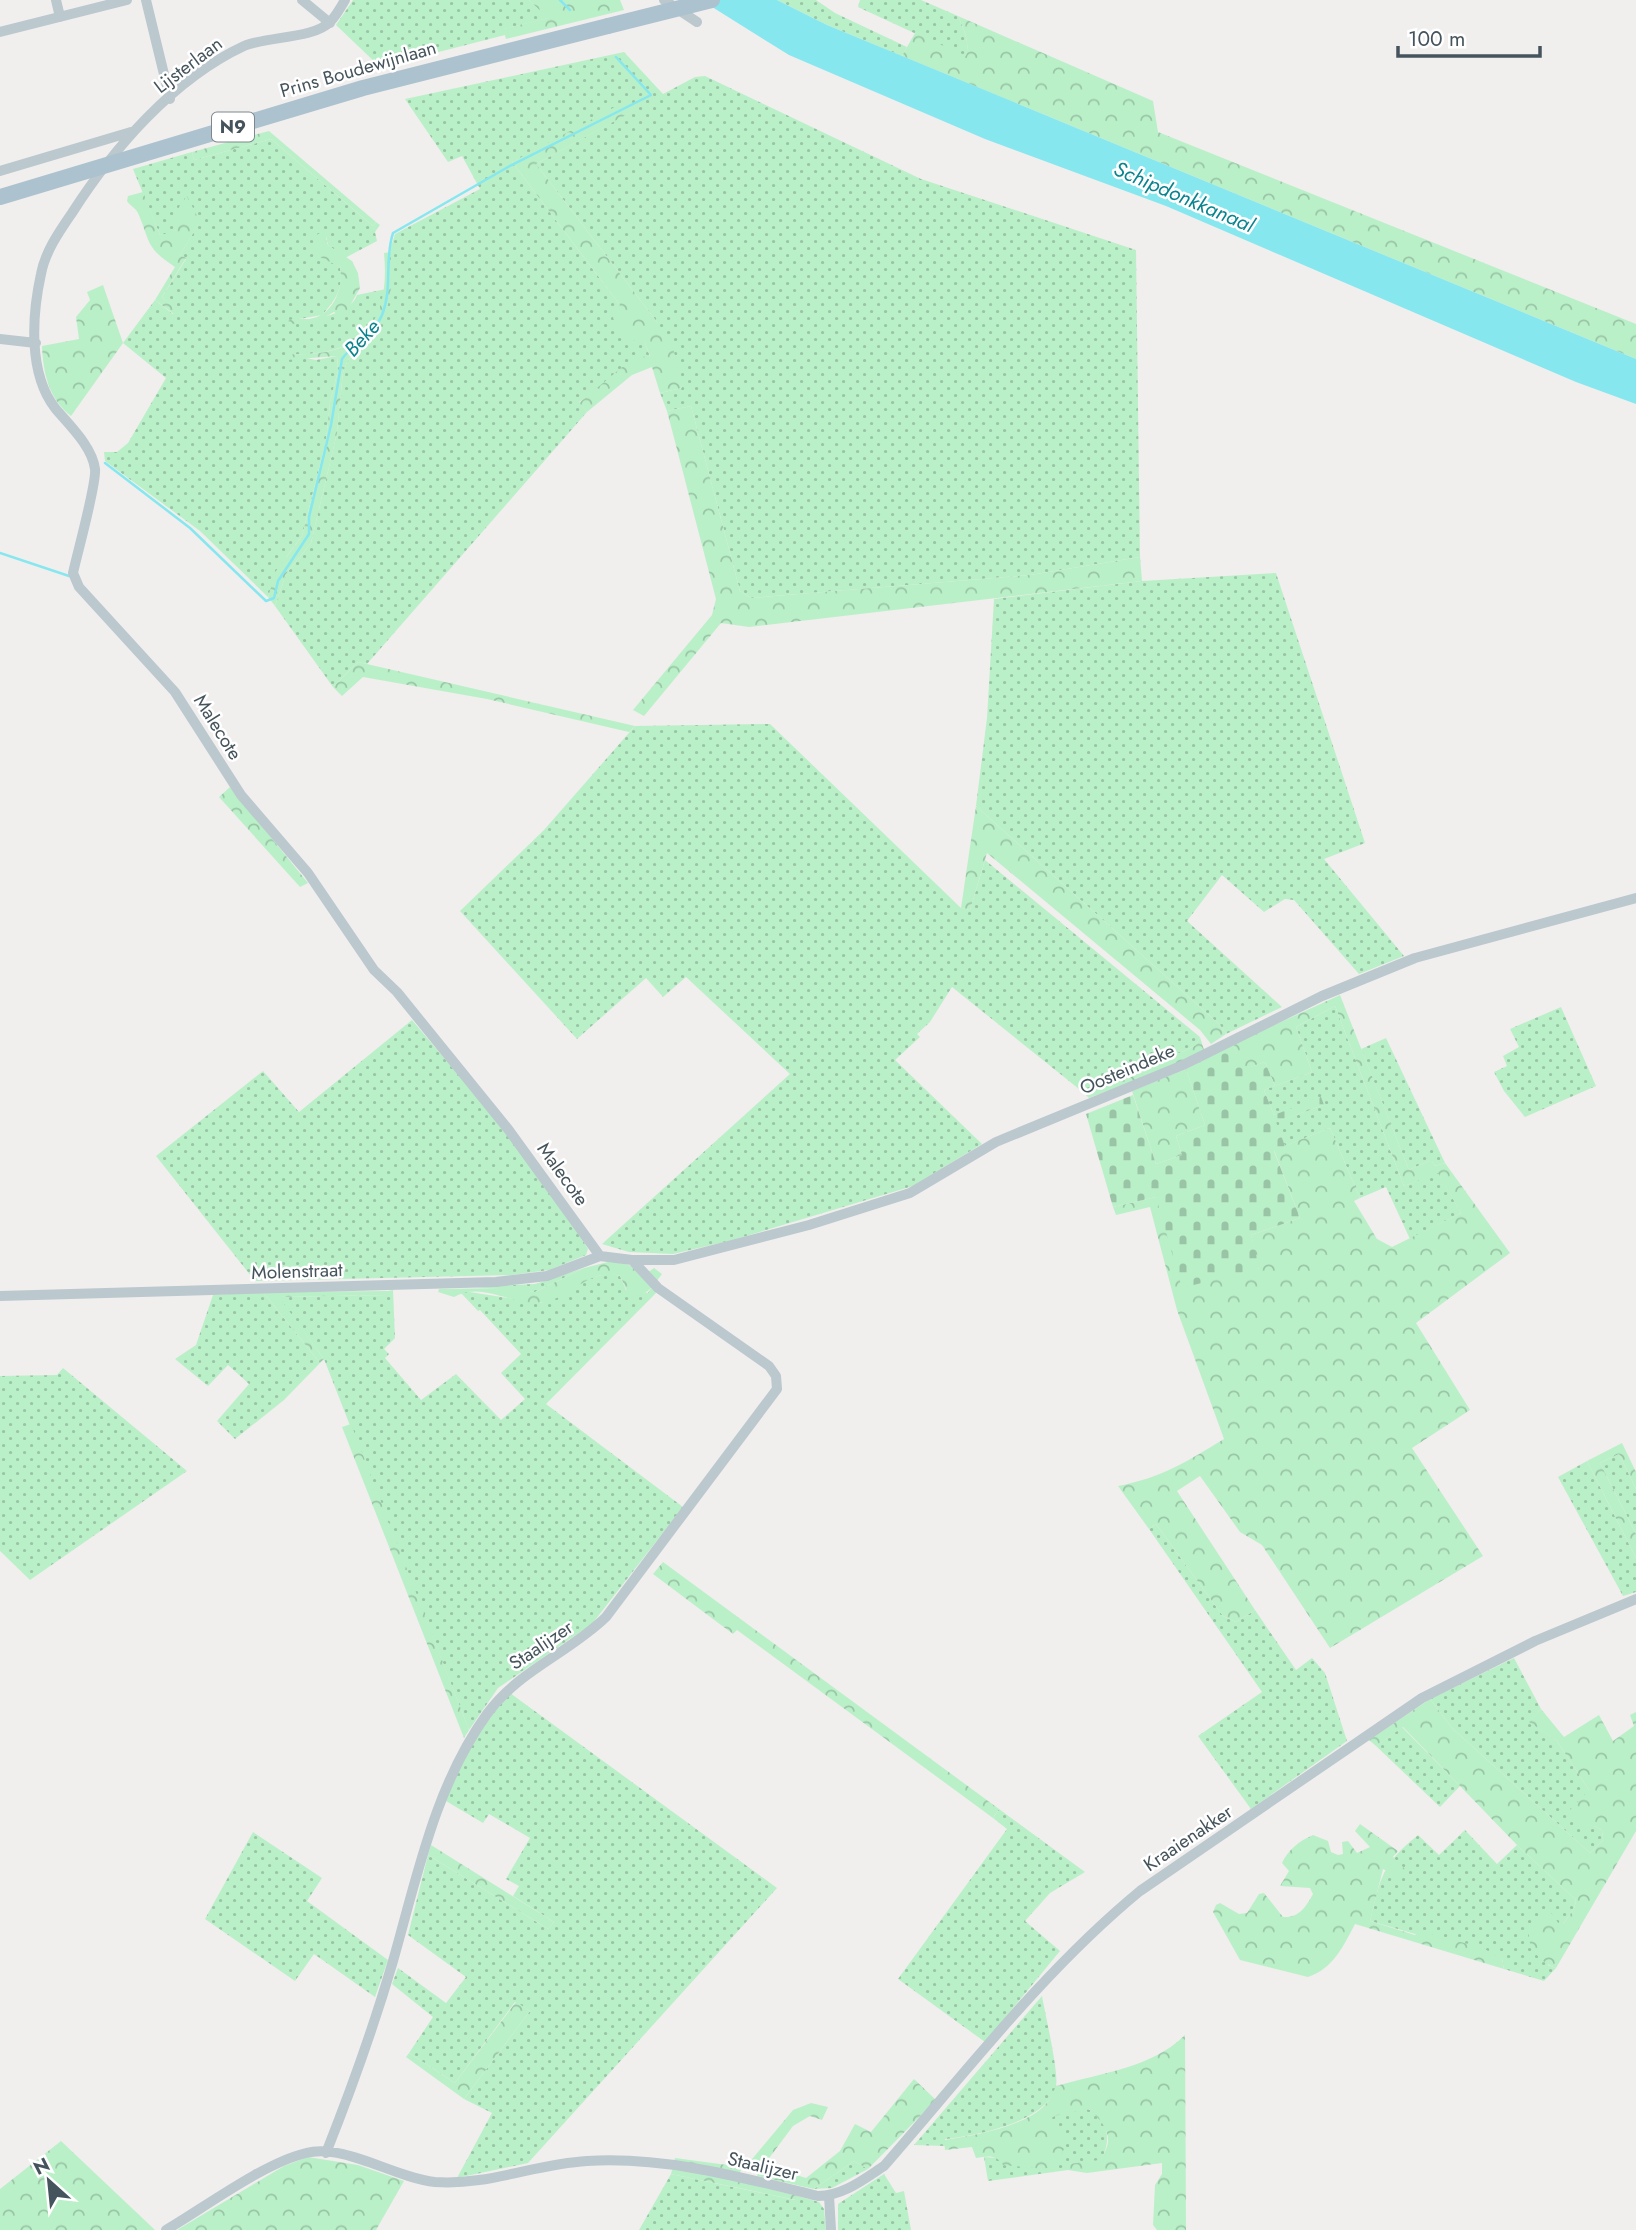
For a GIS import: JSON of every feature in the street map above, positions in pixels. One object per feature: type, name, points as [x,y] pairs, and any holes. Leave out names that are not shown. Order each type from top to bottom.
[{"type":"main road","name":"Prins Boudewijnlaan","points":[[0,197],[363,88],[712,0]]},
{"type":"street","points":[[56,0],[60,17]]},
{"type":"street","points":[[0,32],[127,0]]},
{"type":"street","points":[[146,0],[170,99]]},
{"type":"street","points":[[302,0],[330,23],[345,0]]},
{"type":"street","points":[[664,0],[697,22]]},
{"type":"street","name":"Lijsterlaan","points":[[103,166],[132,132],[199,74],[238,50],[259,42],[312,31],[330,23]]},
{"type":"street","points":[[0,170],[132,132]]},
{"type":"street","name":"Malecote","points":[[103,166],[53,242],[41,273],[36,343],[38,367],[45,392],[87,448],[96,471],[73,573],[79,587],[175,692],[241,795],[309,873],[374,970],[397,992],[508,1129],[596,1258]]},
{"type":"street","points":[[0,339],[36,343]]},
{"type":"street","name":"Oosteindeke","points":[[596,1258],[674,1260],[809,1225],[910,1193],[996,1142],[1182,1065],[1311,1001],[1415,958],[1636,898]]},
{"type":"street","name":"Molenstraat","points":[[0,1296],[496,1282],[548,1276],[596,1258]]},
{"type":"street","name":"Staalijzer","points":[[326,2152],[387,1979],[432,1825],[465,1750],[507,1690],[590,1633],[606,1617],[776,1389],[776,1376],[769,1366],[658,1288],[632,1260]]},
{"type":"street","name":"Kraaienakker","points":[[829,2196],[852,2187],[884,2166],[1038,1989],[1098,1926],[1140,1891],[1422,1698],[1535,1641],[1636,1599]]},
{"type":"street","name":"Staalijzer","points":[[166,2230],[279,2163],[306,2153],[326,2152],[361,2160],[409,2178],[464,2183],[564,2164],[630,2161],[696,2169],[829,2196]]},
{"type":"street","points":[[829,2196],[831,2230]]},
{"type":"green space","points":[[353,0],[529,0],[549,18],[504,29],[505,35],[380,67],[336,25]]},
{"type":"green space","points":[[529,0],[620,0],[624,10],[506,39],[503,29],[548,18]]},
{"type":"green space","points":[[777,0],[816,0],[835,13],[907,47],[902,56],[827,25]]},
{"type":"green space","points":[[860,0],[921,0],[958,16],[967,41],[966,57],[858,7]]},
{"type":"green space","points":[[958,16],[1153,101],[1158,132],[1636,324],[1636,359],[902,56],[915,33],[966,56],[967,40]]},
{"type":"green space","points":[[624,52],[663,94],[695,77],[705,76],[921,179],[1136,250],[1140,557],[1030,575],[751,598],[740,591],[691,406],[667,411],[660,393],[682,388],[657,322],[536,164],[634,110],[512,162],[620,305],[620,311],[644,339],[650,357],[579,402],[587,412],[367,664],[358,662],[333,687],[275,606],[286,574],[311,543],[337,433],[343,372],[348,360],[376,333],[391,289],[391,247],[395,234],[480,189],[462,156],[448,162],[405,99]]},
{"type":"green space","points":[[628,100],[635,110],[536,164],[657,322],[673,347],[682,388],[660,393],[652,367],[632,375],[587,412],[579,403],[633,358],[650,356],[644,340],[632,341],[620,331],[613,318],[620,305],[512,162]]},
{"type":"green space","points":[[269,131],[376,222],[373,226],[271,139],[194,160],[192,152]]},
{"type":"green space","points":[[271,139],[373,226],[376,222],[380,225],[375,232],[377,241],[345,258],[328,245],[326,236],[328,260],[340,267],[338,293],[322,315],[288,321],[337,313],[353,302],[357,295],[386,289],[379,316],[362,336],[326,352],[287,354],[316,360],[337,356],[338,371],[330,402],[326,441],[302,536],[287,556],[268,597],[200,531],[105,461],[104,452],[117,452],[128,443],[166,378],[123,343],[155,300],[173,314],[176,310],[162,297],[186,259],[180,255],[199,223],[177,224],[175,233],[160,235],[133,169],[192,152],[194,160]]},
{"type":"green space","points":[[143,192],[160,235],[175,232],[179,207],[187,196],[200,222],[180,255],[186,258],[162,297],[177,310],[174,314],[155,300],[175,267],[154,249],[136,209],[127,201],[128,196]]},
{"type":"green space","points":[[322,232],[328,245],[352,261],[358,273],[360,288],[343,318],[334,312],[314,323],[290,324],[288,321],[309,319],[325,313],[338,292],[340,267],[318,256],[313,237]]},
{"type":"green space","points":[[391,252],[391,289],[385,320],[348,360],[343,372],[337,433],[311,543],[286,574],[275,606],[268,597],[276,571],[302,536],[326,441],[330,402],[338,371],[337,356],[285,360],[287,354],[312,354],[334,350],[351,343],[365,332],[375,318],[382,300],[384,253]]},
{"type":"green space","points":[[103,285],[123,343],[71,416],[52,393],[44,366],[42,346],[79,339],[76,317],[90,300],[87,292]]},
{"type":"green space","points":[[691,406],[740,591],[751,598],[1030,575],[1140,557],[1142,581],[749,627],[721,623],[644,716],[633,710],[712,615],[716,599],[667,411]]},
{"type":"green space","points":[[1276,573],[1365,843],[1324,859],[1404,956],[1359,974],[1294,900],[1285,899],[1264,912],[1222,875],[1187,921],[1282,1007],[1226,1034],[1220,1025],[976,806],[987,718],[994,599],[1142,581]]},
{"type":"green space","points":[[358,662],[635,726],[629,732],[487,699],[363,677],[342,696],[333,687]]},
{"type":"green space","points":[[770,724],[961,908],[970,910],[985,860],[1200,1037],[1196,1045],[1184,1051],[1084,1093],[952,987],[930,1022],[917,1034],[920,1037],[895,1060],[982,1144],[913,1186],[733,1240],[673,1254],[629,1252],[602,1244],[790,1074],[686,977],[663,997],[646,978],[577,1039],[460,911],[544,830],[635,726]]},
{"type":"green space","points":[[230,787],[308,883],[300,887],[219,797]]},
{"type":"green space","points":[[976,806],[1220,1025],[1226,1034],[1211,1044],[1200,1030],[987,853],[970,910],[961,908]]},
{"type":"green space","points":[[1340,995],[1409,1170],[1431,1160],[1435,1166],[1445,1163],[1510,1253],[1416,1323],[1470,1410],[1412,1448],[1483,1556],[1330,1648],[1262,1545],[1240,1532],[1200,1476],[1177,1491],[1255,1610],[1236,1622],[1223,1616],[1156,1524],[1149,1529],[1118,1486],[1161,1473],[1224,1439],[1177,1310],[1150,1207],[1116,1215],[1113,1207],[1156,1197],[1259,1269],[1251,1235],[1300,1218],[1274,1150],[1330,1128],[1360,1198],[1354,1201],[1377,1239],[1392,1247],[1461,1213],[1438,1173],[1404,1186],[1335,1006],[1296,1027],[1312,1072],[1275,1086],[1265,1062],[1242,1070],[1233,1044]]},
{"type":"green space","points":[[1335,1006],[1404,1186],[1438,1172],[1461,1213],[1410,1239],[1386,1187],[1360,1198],[1330,1128],[1285,1146],[1275,1122],[1324,1105],[1274,1115],[1264,1090],[1312,1072],[1296,1027]]},
{"type":"green space","points":[[1561,1007],[1596,1086],[1525,1117],[1504,1091],[1494,1072],[1507,1066],[1503,1056],[1519,1047],[1510,1029]]},
{"type":"green space","points":[[412,1020],[527,1159],[569,1218],[588,1249],[586,1255],[549,1270],[512,1275],[255,1281],[156,1156],[263,1071],[299,1112]]},
{"type":"green space","points":[[1200,1037],[1204,1050],[1181,1063],[1089,1098],[1084,1093],[1184,1051],[1196,1045]]},
{"type":"green space","points":[[1386,1038],[1445,1163],[1435,1166],[1431,1160],[1409,1170],[1361,1049]]},
{"type":"green space","points":[[1233,1044],[1243,1069],[1265,1062],[1275,1086],[1264,1090],[1274,1115],[1321,1097],[1324,1105],[1276,1122],[1285,1146],[1274,1151],[1300,1218],[1251,1235],[1260,1268],[1182,1288],[1156,1197],[1113,1207],[1086,1114],[1133,1095],[1156,1164],[1182,1155],[1176,1136],[1205,1125],[1186,1069]]},
{"type":"green space","points":[[1186,1069],[1205,1125],[1176,1136],[1182,1155],[1156,1164],[1132,1091]]},
{"type":"green space","points":[[612,1261],[629,1265],[643,1276],[654,1268],[662,1274],[640,1295],[629,1295],[620,1276],[609,1275],[590,1279],[545,1302],[523,1302],[488,1293],[465,1293],[454,1297],[438,1292],[439,1289],[510,1288],[535,1292],[584,1268]]},
{"type":"green space","points":[[584,1268],[535,1292],[475,1287],[535,1284]]},
{"type":"green space","points":[[610,1273],[620,1276],[626,1290],[648,1293],[651,1288],[657,1292],[546,1404],[683,1507],[592,1624],[498,1688],[469,1730],[324,1359],[278,1297],[388,1295],[388,1291],[393,1290],[395,1338],[384,1349],[389,1354],[385,1358],[421,1400],[456,1374],[501,1420],[525,1399],[501,1373],[521,1354],[461,1293],[463,1291],[541,1303],[590,1278]]},
{"type":"green space","points":[[388,1291],[388,1295],[279,1297],[324,1359],[320,1363],[263,1292]]},
{"type":"green space","points":[[263,1292],[320,1363],[284,1400],[235,1439],[217,1421],[249,1384],[228,1365],[208,1386],[175,1359],[196,1345],[213,1295]]},
{"type":"green space","points":[[63,1368],[187,1471],[30,1580],[0,1551],[0,1376],[57,1375]]},
{"type":"green space","points":[[351,1424],[469,1730],[464,1738],[342,1427]]},
{"type":"green space","points":[[1622,1443],[1636,1472],[1636,1489],[1619,1454],[1600,1463],[1636,1534],[1636,1558],[1587,1461]]},
{"type":"green space","points":[[1619,1454],[1636,1489],[1636,1534],[1600,1463]]},
{"type":"green space","points":[[1587,1461],[1636,1558],[1636,1592],[1623,1596],[1558,1477]]},
{"type":"green space","points":[[1156,1524],[1223,1616],[1236,1622],[1255,1610],[1296,1670],[1312,1658],[1325,1673],[1347,1741],[1251,1809],[1198,1736],[1262,1692],[1149,1529]]},
{"type":"green space","points":[[663,1562],[999,1809],[993,1818],[737,1630],[733,1634],[653,1574]]},
{"type":"green space","points":[[1514,1658],[1541,1709],[1530,1722],[1557,1741],[1589,1790],[1594,1826],[1602,1830],[1603,1840],[1590,1853],[1452,1728],[1430,1699]]},
{"type":"green space","points":[[510,1693],[777,1888],[528,2163],[457,2178],[492,2113],[464,2099],[530,2011],[515,2002],[455,2083],[409,2053],[433,2017],[392,1984],[398,1968],[446,2003],[466,1977],[408,1935],[428,1855],[548,1929],[554,1922],[513,1896],[519,1886],[506,1879],[530,1838],[489,1814],[483,1823],[446,1801],[473,1744]]},
{"type":"green space","points":[[1430,1699],[1452,1728],[1590,1853],[1603,1840],[1602,1830],[1594,1826],[1588,1829],[1568,1812],[1589,1790],[1557,1741],[1529,1722],[1541,1709],[1564,1737],[1599,1715],[1613,1741],[1634,1726],[1630,1715],[1636,1712],[1636,1831],[1556,1968],[1536,1954],[1530,1944],[1529,1932],[1545,1913],[1551,1913],[1559,1924],[1563,1924],[1574,1909],[1576,1900],[1517,1845],[1403,1727],[1376,1746],[1369,1740]]},
{"type":"green space","points":[[1402,1727],[1460,1786],[1440,1807],[1376,1746]]},
{"type":"green space","points":[[999,1809],[1085,1872],[1050,1893],[1025,1921],[1060,1951],[985,2042],[898,1979],[1007,1829],[993,1818]]},
{"type":"green space","points":[[1360,1824],[1398,1851],[1393,1857],[1405,1869],[1398,1876],[1383,1869],[1370,1921],[1415,1935],[1420,1931],[1483,1948],[1502,1959],[1504,1969],[1355,1924],[1331,1962],[1308,1977],[1240,1960],[1213,1912],[1216,1905],[1220,1903],[1239,1914],[1247,1913],[1259,1894],[1264,1893],[1283,1917],[1298,1914],[1313,1894],[1310,1888],[1280,1886],[1289,1871],[1282,1863],[1287,1854],[1313,1835],[1328,1841],[1331,1852],[1338,1855],[1343,1854],[1342,1842],[1348,1841],[1357,1853],[1370,1847],[1355,1831]]},
{"type":"green space","points":[[1465,1830],[1497,1864],[1517,1845],[1576,1900],[1574,1909],[1563,1924],[1559,1924],[1548,1965],[1556,1968],[1544,1981],[1504,1969],[1502,1959],[1370,1921],[1384,1873],[1396,1855],[1418,1835],[1439,1855]]},
{"type":"green space","points":[[253,1832],[322,1878],[307,1901],[388,1960],[375,1997],[314,1954],[295,1981],[205,1919]]},
{"type":"green space","points":[[431,1845],[554,1922],[548,1929],[428,1855]]},
{"type":"green space","points":[[1042,1996],[1056,2079],[1056,2086],[1050,2098],[1040,2109],[1009,2125],[974,2135],[945,2139],[945,2146],[914,2145]]},
{"type":"green space","points":[[516,2002],[530,2011],[464,2099],[406,2057],[409,2053],[455,2083]]},
{"type":"green space","points":[[1185,2035],[1186,2230],[1157,2230],[1153,2225],[1155,2185],[1162,2174],[1162,2163],[1087,2173],[1068,2170],[1068,2164],[1100,2160],[1105,2152],[1107,2132],[1089,2109],[1054,2116],[1047,2122],[1062,2133],[1066,2145],[1056,2165],[1044,2169],[1003,2165],[998,2159],[991,2157],[976,2158],[972,2147],[945,2150],[944,2140],[998,2129],[1036,2113],[1047,2103],[1056,2086],[1142,2062],[1172,2046]]},
{"type":"green space","points":[[914,2079],[936,2100],[868,2169],[854,2161],[814,2189],[757,2176],[761,2168],[748,2164],[793,2110],[811,2103],[828,2107],[822,2120],[810,2116],[793,2126],[764,2165],[806,2178],[840,2151],[855,2124],[871,2132]]},
{"type":"green space","points":[[1082,2108],[1098,2115],[1106,2129],[1106,2145],[1100,2161],[1069,2164],[1068,2170],[988,2181],[984,2157],[998,2158],[1004,2165],[1010,2165],[1051,2126],[1046,2122],[1054,2116]]},
{"type":"green space","points":[[61,2141],[155,2230],[0,2230],[0,2189]]},
{"type":"green space","points":[[308,2157],[358,2165],[404,2181],[376,2230],[177,2230],[284,2166]]},
{"type":"green space","points":[[675,2158],[742,2167],[737,2181],[798,2196],[796,2200],[671,2174]]},
{"type":"green space","points":[[854,2161],[868,2169],[832,2188],[814,2189]]},
{"type":"green space","points":[[671,2174],[795,2200],[798,2196],[819,2202],[824,2209],[826,2230],[639,2230]]},
{"type":"green space","points":[[884,2174],[896,2193],[904,2191],[911,2230],[838,2230],[838,2204]]},
{"type":"water","name":"Schipdonkkanaal","points":[[701,0],[777,0],[827,25],[1636,359],[1636,404],[1576,382],[1166,206],[985,139],[789,55]]},
{"type":"waterway","name":"Beke","points":[[560,0],[570,10]]},
{"type":"waterway","name":"Beke","points":[[105,463],[190,528],[266,601],[274,598],[278,581],[309,534],[309,517],[331,425],[342,359],[374,328],[382,315],[387,295],[393,233],[508,167],[651,95],[616,57]]},
{"type":"waterway","name":"Beke","points":[[0,553],[69,576]]}]
